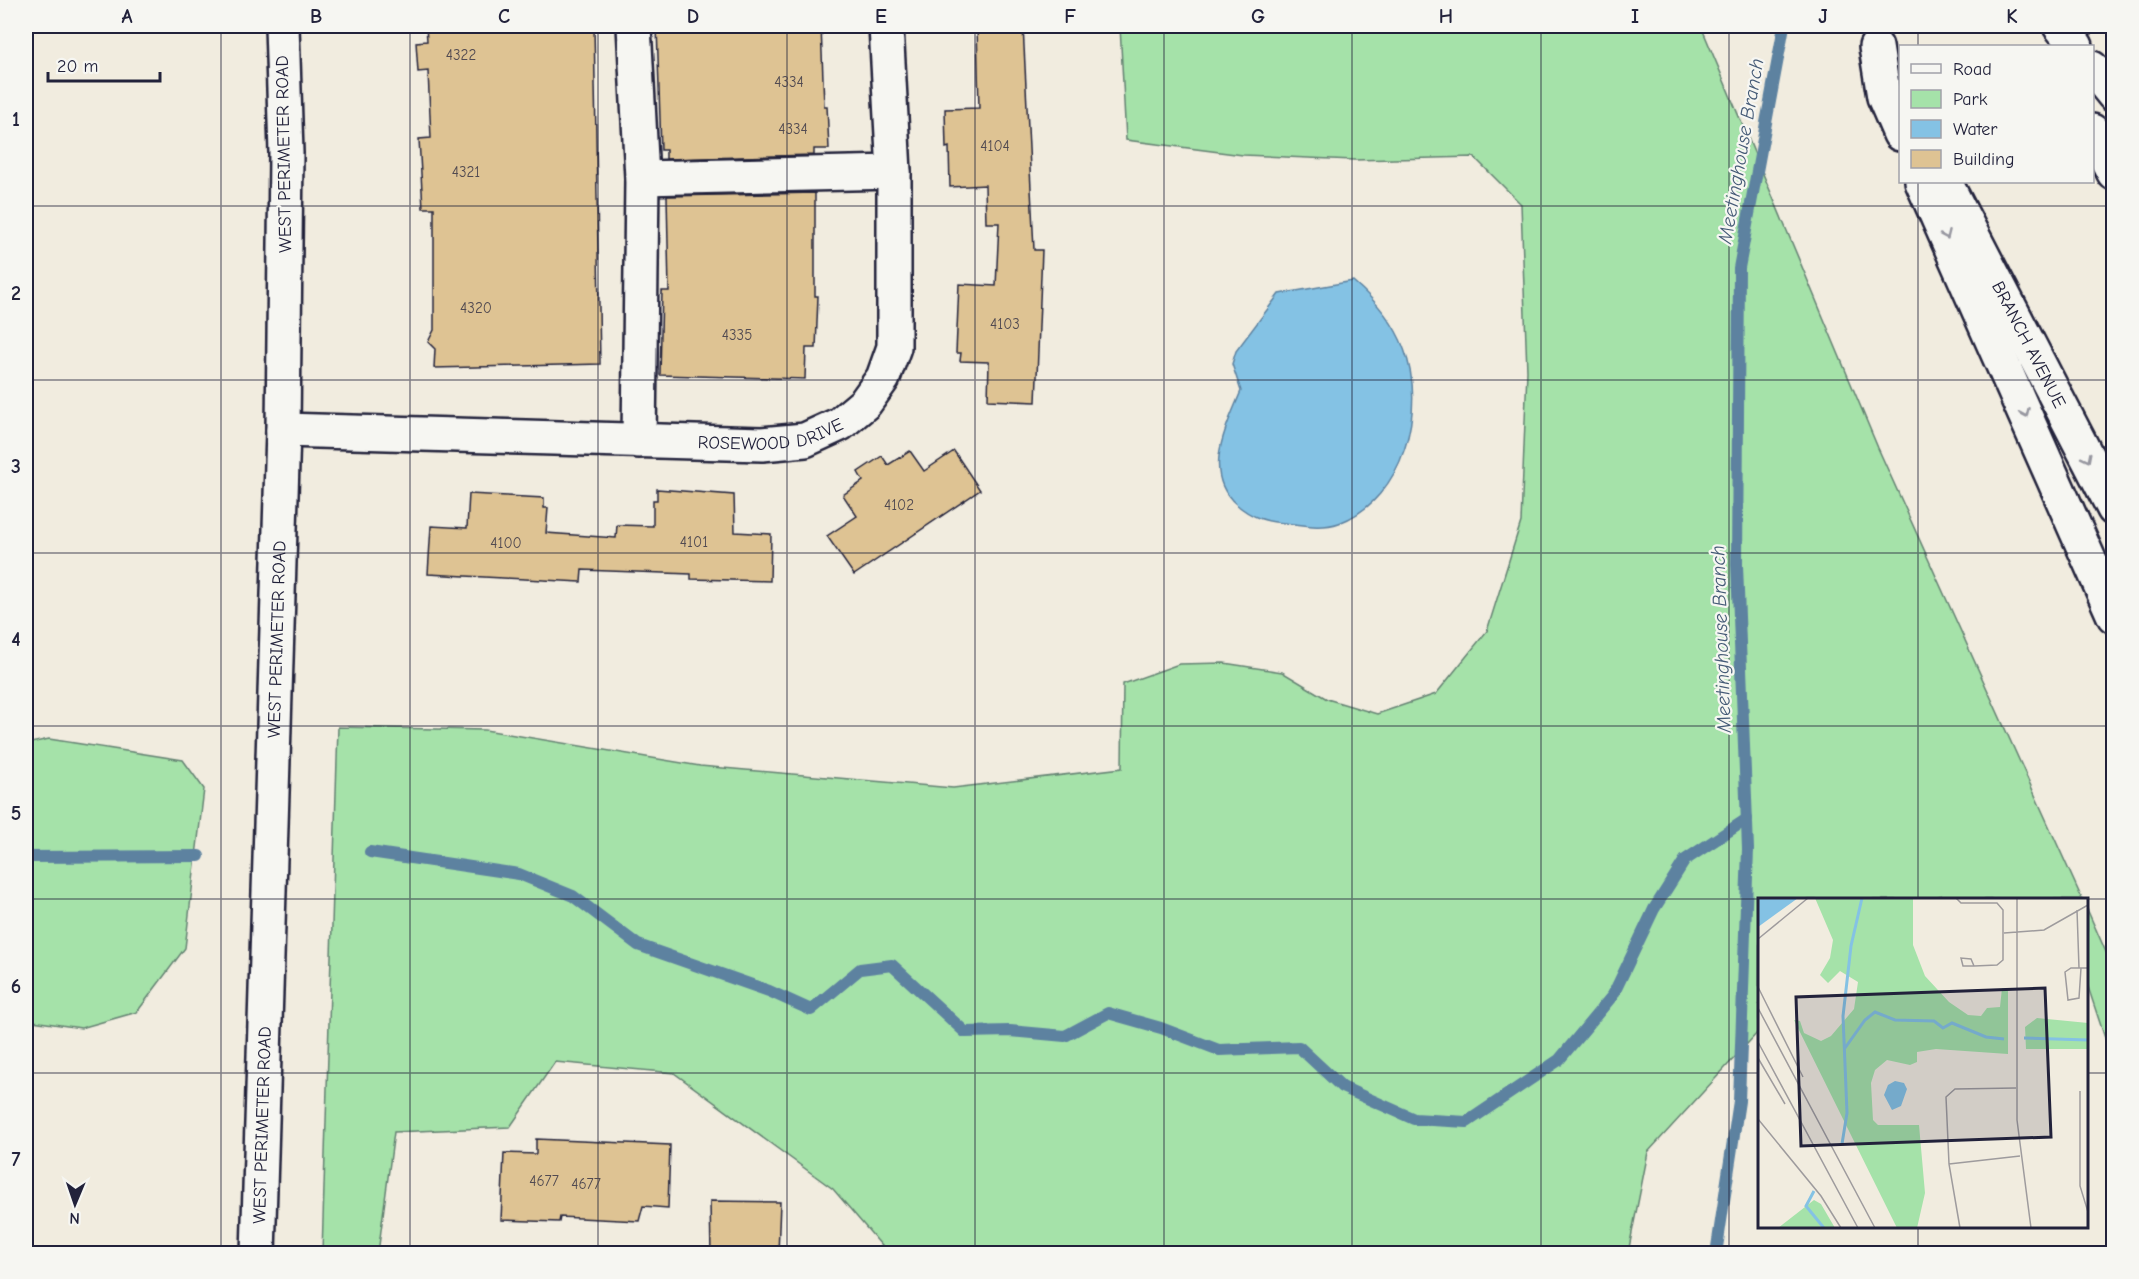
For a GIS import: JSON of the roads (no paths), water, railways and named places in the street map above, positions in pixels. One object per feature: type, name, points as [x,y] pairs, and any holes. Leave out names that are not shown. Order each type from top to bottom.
[{"type":"main road","name":"WEST PERIMETER ROAD","points":[[258,1254],[283,430],[286,153],[282,26]]},
{"type":"main road","points":[[634,26],[642,178],[639,441]]},
{"type":"main road","name":"ROSEWOOD DRIVE","points":[[283,430],[762,444],[805,440],[840,424],[865,402],[883,378],[894,347],[896,307],[894,172],[886,26]]},
{"type":"main road","points":[[2040,26],[2050,45]]},
{"type":"main road","points":[[2060,26],[2075,45]]},
{"type":"main road","points":[[1872,37],[1899,92]]},
{"type":"main road","points":[[1872,37],[1884,97],[1899,132]]},
{"type":"main road","points":[[2094,70],[2114,95]]},
{"type":"main road","points":[[2094,135],[2114,173]]},
{"type":"main road","points":[[642,178],[894,172]]},
{"type":"main road","points":[[1922,183],[2114,616]]},
{"type":"main road","name":"BRANCH AVENUE","points":[[1946,183],[2114,509]]},
{"type":"water","points":[[1353,281],[1383,312],[1395,329],[1404,349],[1413,398],[1411,424],[1404,449],[1394,473],[1380,494],[1361,511],[1339,523],[1312,526],[1259,518],[1236,504],[1226,492],[1220,478],[1220,449],[1241,391],[1232,364],[1236,351],[1279,294]]},
{"type":"waterway","name":"Meetinghouse Branch","points":[[1716,1254],[1739,1101],[1748,849],[1737,565],[1739,268],[1784,26]]},
{"type":"waterway","points":[[370,852],[519,874],[573,896],[638,945],[769,991],[811,1010],[860,969],[892,965],[965,1032],[1010,1031],[1065,1036],[1108,1013],[1161,1028],[1219,1050],[1299,1047],[1342,1087],[1414,1119],[1467,1122],[1559,1060],[1613,995],[1654,909],[1685,860],[1747,819]]},
{"type":"waterway","points":[[26,857],[199,856]]}]
